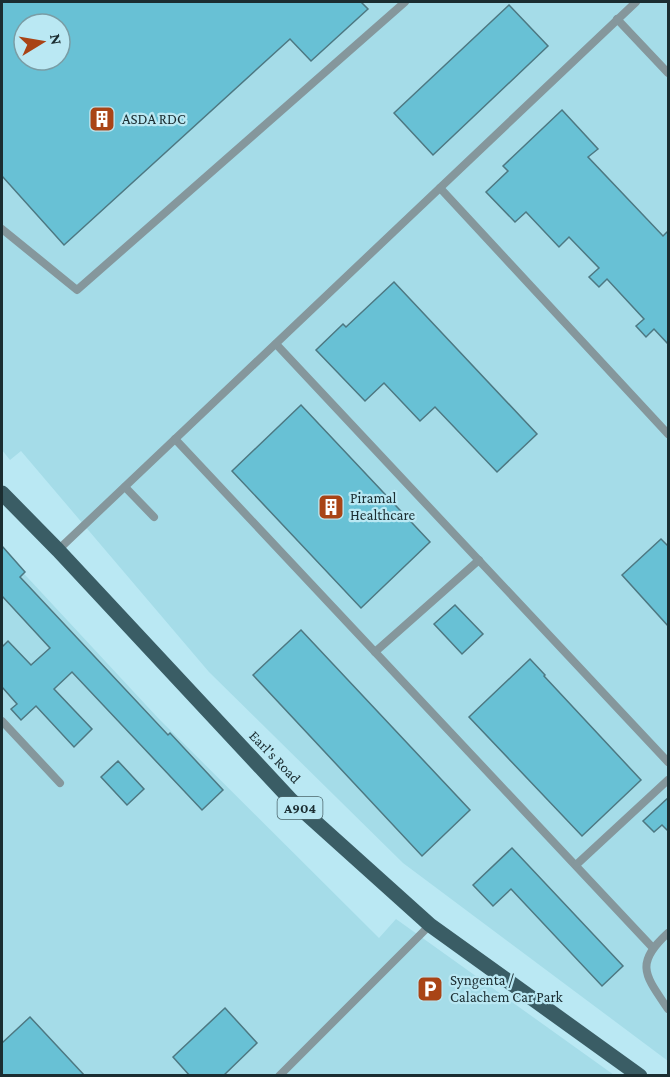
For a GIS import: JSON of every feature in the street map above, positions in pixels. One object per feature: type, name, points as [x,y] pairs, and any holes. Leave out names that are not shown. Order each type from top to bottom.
[{"type":"main road","name":"Earl's Road","points":[[2,493],[291,800],[430,925],[640,1076]]},
{"type":"lane","points":[[2,229],[77,290],[405,2]]},
{"type":"lane","points":[[58,550],[636,2]]},
{"type":"lane","points":[[617,19],[669,73]]},
{"type":"lane","points":[[440,188],[669,434]]},
{"type":"lane","points":[[276,344],[669,762]]},
{"type":"lane","points":[[175,439],[652,947]]},
{"type":"lane","points":[[125,487],[154,517]]},
{"type":"lane","points":[[375,652],[479,560]]},
{"type":"lane","points":[[2,721],[60,783]]},
{"type":"lane","points":[[576,866],[669,780]]},
{"type":"lane","points":[[279,1076],[430,925]]},
{"type":"lane","points":[[669,933],[652,947],[646,961],[650,981],[669,1009]]},
{"type":"shaded area","points":[[2,2],[668,2],[668,1061],[403,863],[209,672],[21,451],[10,460],[2,450]]},
{"type":"shaded area","points":[[2,550],[158,718],[379,938],[396,919],[614,1075],[2,1075]]},
{"type":"building","name":"ASDA RDC","points":[[2,2],[361,2],[368,9],[311,61],[290,39],[64,245],[2,176]]},
{"type":"building","points":[[509,5],[548,46],[433,155],[394,113]]},
{"type":"building","points":[[562,110],[598,149],[588,157],[663,236],[669,230],[669,345],[654,329],[646,337],[636,326],[644,319],[607,279],[599,287],[589,277],[599,268],[569,237],[559,247],[526,212],[515,222],[486,192],[508,171],[503,166]]},
{"type":"building","points":[[394,282],[537,434],[497,472],[435,407],[420,421],[384,383],[365,401],[316,350],[343,324],[346,327]]},
{"type":"building","name":"Piramal Healthcare","points":[[301,405],[430,542],[361,608],[232,471]]},
{"type":"building","points":[[661,539],[669,547],[669,627],[622,575]]},
{"type":"building","points":[[2,546],[25,572],[20,577],[168,735],[170,733],[223,790],[202,810],[72,672],[54,689],[92,729],[74,747],[36,706],[21,720],[11,709],[17,704],[2,687],[2,647],[8,641],[31,665],[50,648],[2,596]]},
{"type":"building","points":[[455,605],[483,634],[462,654],[434,624]]},
{"type":"building","points":[[301,630],[470,810],[422,856],[253,675]]},
{"type":"building","points":[[530,659],[641,780],[582,836],[469,717]]},
{"type":"building","points":[[118,761],[144,789],[127,805],[101,777]]},
{"type":"building","points":[[669,797],[669,832],[662,825],[654,832],[643,821]]},
{"type":"building","points":[[512,848],[623,966],[602,986],[511,889],[493,906],[473,885]]},
{"type":"building","points":[[225,1008],[257,1043],[223,1076],[190,1076],[173,1057]]},
{"type":"building","points":[[30,1017],[85,1076],[2,1076],[2,1043]]},
{"type":"place","name":"ASDA RDC","points":[[102,119]]},
{"type":"place","name":"Piramal Healthcare","points":[[331,507]]},
{"type":"place","name":"Syngenta / Calachem Car Park","points":[[430,989]]}]
